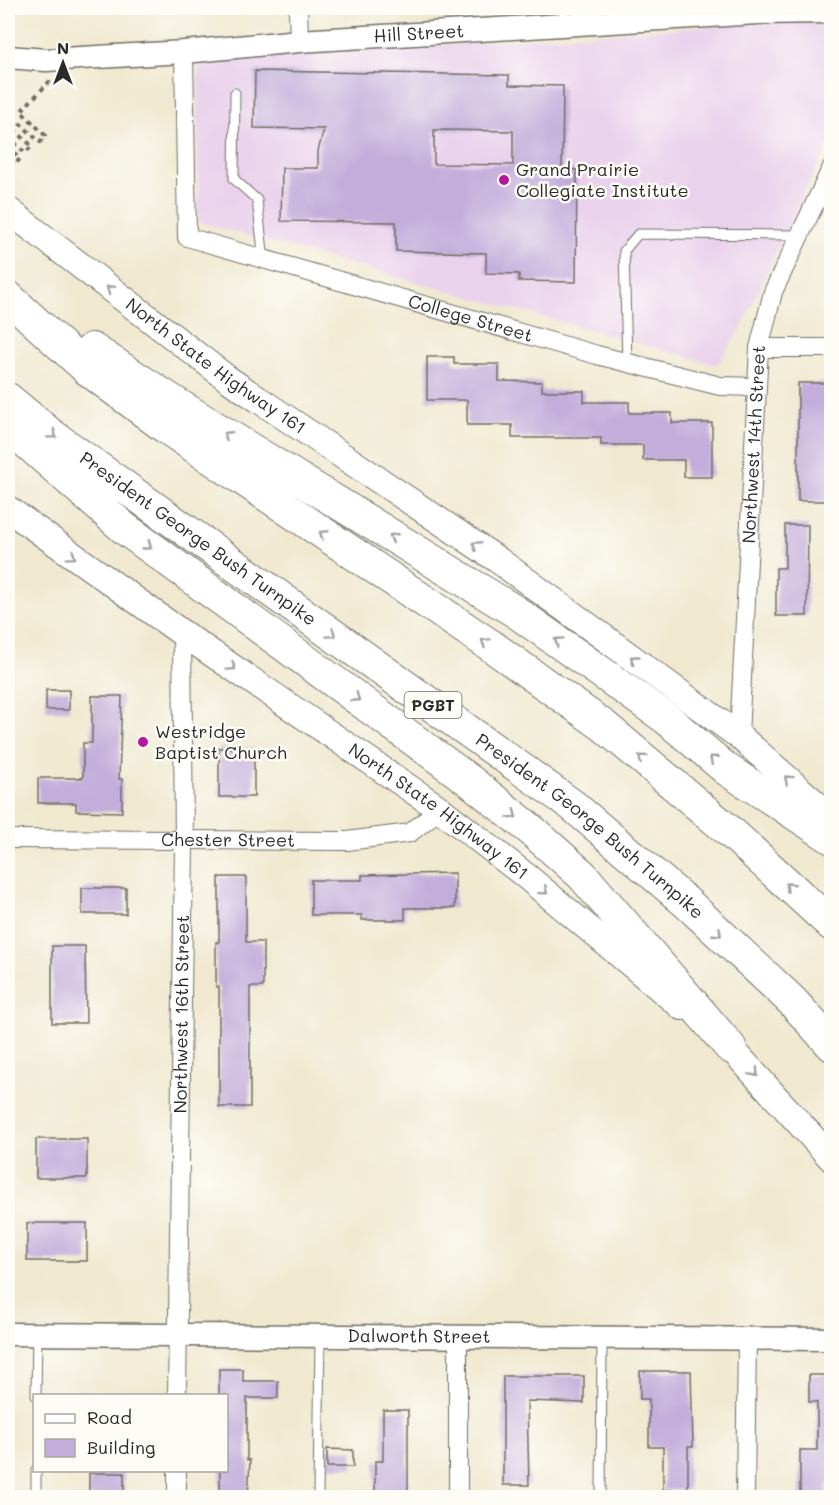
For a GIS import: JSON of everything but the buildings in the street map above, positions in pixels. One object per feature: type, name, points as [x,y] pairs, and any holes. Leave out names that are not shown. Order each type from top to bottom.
[{"type":"highway","points":[[8,295],[200,418],[516,612],[667,719],[726,770],[831,838]]},
{"type":"highway","points":[[8,295],[87,369],[165,427],[490,645],[604,726],[735,836],[831,926]]},
{"type":"highway","name":"President George Bush Turnpike","points":[[8,399],[78,454],[572,805],[696,912],[792,1001],[831,1045]]},
{"type":"highway","points":[[8,426],[124,528],[470,781],[530,829],[582,875],[730,1047]]},
{"type":"main road","name":"North State Highway 161","points":[[8,210],[228,379],[498,560],[739,736],[831,818]]},
{"type":"main road","name":"North State Highway 161","points":[[8,509],[182,633],[440,809],[526,876],[730,1047],[831,1159]]},
{"type":"street","points":[[298,8],[299,41]]},
{"type":"street","name":"Hill Street","points":[[8,57],[46,60],[184,52],[564,16],[718,11],[831,12]]},
{"type":"street","name":"College Street","points":[[184,52],[187,237],[627,362],[720,386],[756,387]]},
{"type":"street","name":"Northwest 14th Street","points":[[739,736],[759,348],[773,292],[831,167]]},
{"type":"street","points":[[759,348],[831,348]]},
{"type":"street","name":"Northwest 16th Street","points":[[177,1394],[184,841],[182,633]]},
{"type":"street","name":"Chester Street","points":[[8,839],[347,841],[410,833],[440,809]]},
{"type":"street","name":"Dalworth Street","points":[[8,1334],[831,1339]]},
{"type":"street","points":[[458,1336],[458,1497]]},
{"type":"street","points":[[745,1497],[747,1338]]},
{"type":"street","points":[[177,1472],[177,1497]]},
{"type":"lane","points":[[235,93],[234,179],[257,200],[264,260]]},
{"type":"lane","points":[[627,362],[624,251],[638,234],[800,235]]},
{"type":"lane","points":[[36,1394],[37,1334]]},
{"type":"lane","points":[[318,1497],[320,1336]]},
{"type":"lane","points":[[601,1497],[602,1337]]},
{"type":"lane","points":[[36,1472],[36,1497]]},
{"type":"path","points":[[8,136],[25,153],[32,146],[9,124],[14,118],[40,142],[45,135],[21,111]]},
{"type":"path","points":[[8,146],[20,159],[14,165],[8,158]]},
{"type":"shaded area","name":"Grand Prairie Collegiate Institute","points":[[752,23],[831,24],[831,142],[801,198],[740,331],[717,365],[198,222],[198,68],[207,61]]},
{"type":"place","name":"Grand Prairie Collegiate Institute","points":[[504,180]]},
{"type":"place","name":"Westridge Baptist Church","points":[[143,742]]}]
